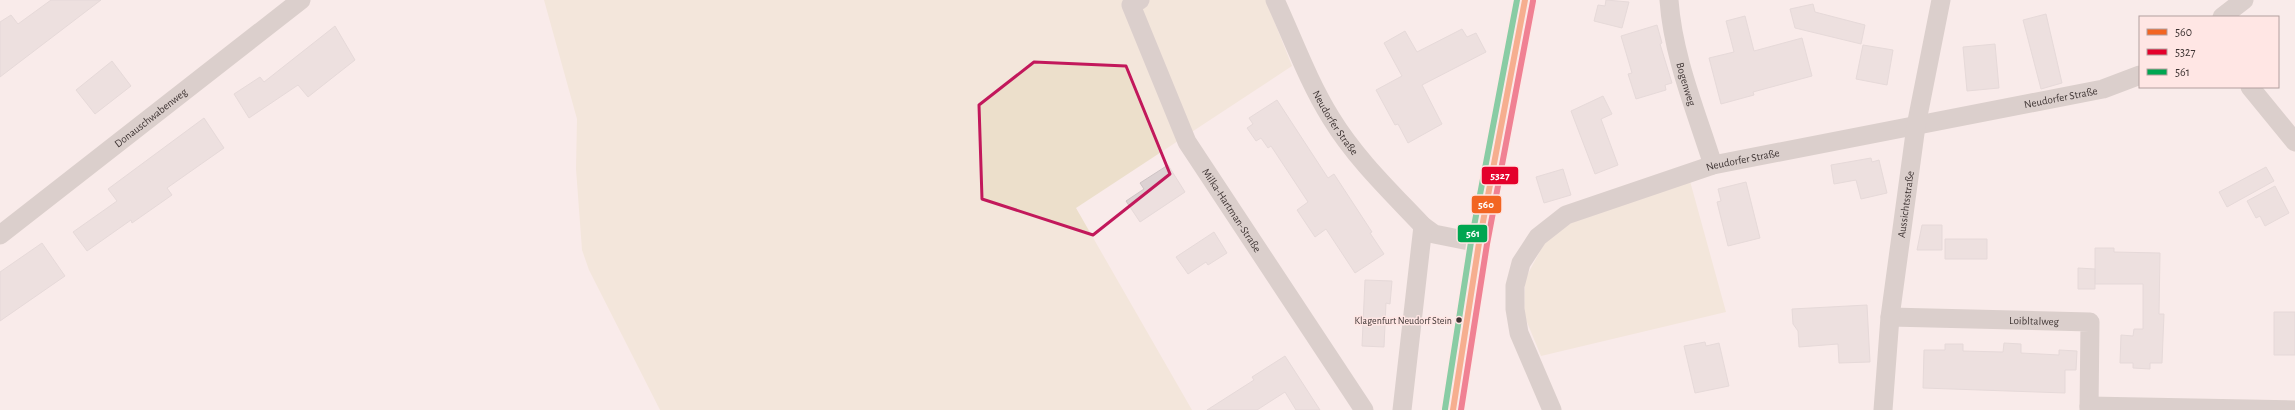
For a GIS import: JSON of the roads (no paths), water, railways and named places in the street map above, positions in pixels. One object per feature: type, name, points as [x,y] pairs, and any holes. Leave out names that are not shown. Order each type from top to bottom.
[{"type":"main road","points":[[1453,410],[1479,243],[1525,0]]},
{"type":"street","name":"Donauschwabenweg","points":[[0,235],[301,0]]},
{"type":"street","name":"Milka-Hartman-Straße","points":[[1140,0],[1131,5],[1187,142],[1364,410]]},
{"type":"street","name":"Neudorfer Straße","points":[[1275,0],[1331,119],[1368,168],[1424,226],[1434,234],[1479,243]]},
{"type":"street","name":"Bogenweg","points":[[1669,0],[1678,54],[1713,165]]},
{"type":"street","name":"Aussichtsstraße","points":[[1883,410],[1890,317],[1916,126],[1942,0]]},
{"type":"street","points":[[2223,16],[2244,0]]},
{"type":"street","name":"Neudorfer Straße","points":[[1552,410],[1519,333],[1515,309],[1515,286],[1521,263],[1538,237],[1566,215],[1713,165],[2103,89],[2139,75]]},
{"type":"street","points":[[2251,88],[2295,142]]},
{"type":"street","points":[[1402,410],[1424,226]]},
{"type":"street","name":"Loibltalweg","points":[[1890,317],[2090,322],[2089,408]]},
{"type":"street","points":[[2089,408],[2295,410]]},
{"type":"place","name":"Klagenfurt Neudorf Stein","points":[[1459,320]]}]
